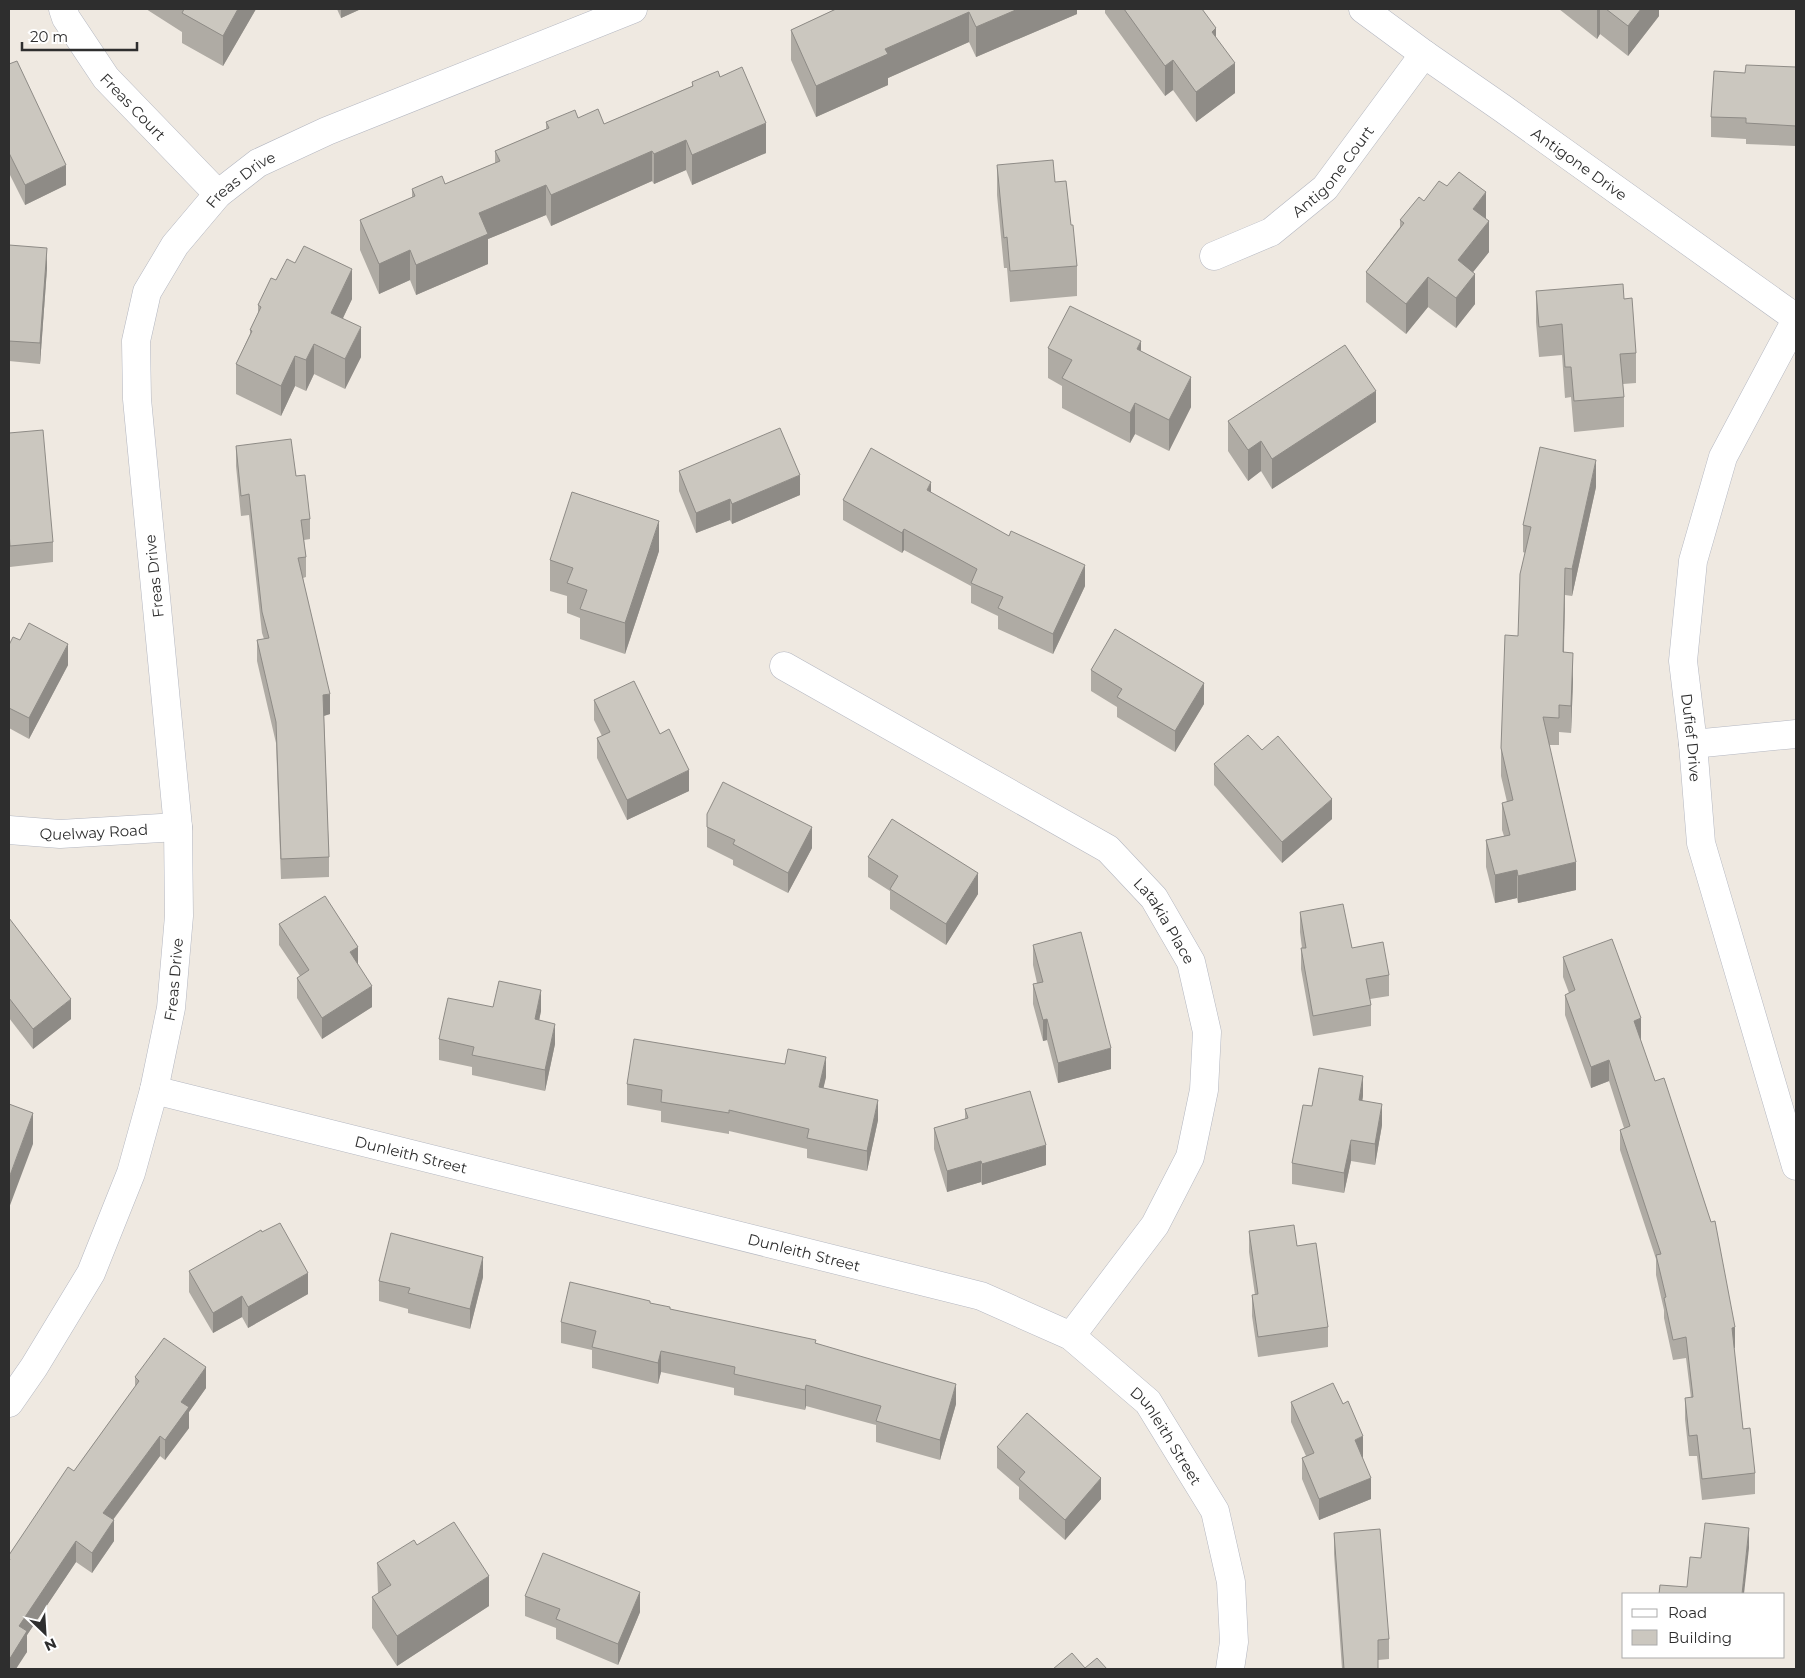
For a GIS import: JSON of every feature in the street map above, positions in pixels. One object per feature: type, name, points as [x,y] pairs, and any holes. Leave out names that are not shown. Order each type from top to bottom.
[{"type":"street","name":"Freas Court","points":[[63,9],[66,18],[106,78],[218,194]]},
{"type":"street","name":"Freas Drive","points":[[9,1403],[34,1367],[91,1273],[132,1173],[154,1090],[171,1008],[179,916],[178,827],[137,400],[136,341],[147,292],[175,245],[218,194],[258,163],[326,131],[633,9]]},
{"type":"street","name":"Antigone Drive","points":[[1363,9],[1796,319]]},
{"type":"street","name":"Antigone Court","points":[[1214,256],[1271,232],[1325,188],[1424,54]]},
{"type":"street","name":"Dufief Drive","points":[[1796,319],[1723,457],[1693,560],[1683,661],[1702,842],[1796,1166]]},
{"type":"street","name":"Latakia Place","points":[[784,666],[1108,849],[1154,898],[1191,962],[1206,1032],[1204,1090],[1190,1157],[1155,1225],[1071,1336]]},
{"type":"street","points":[[1693,744],[1796,734]]},
{"type":"street","name":"Quelway Road","points":[[9,830],[60,834],[178,827]]},
{"type":"street","name":"Dunleith Street","points":[[154,1090],[981,1296],[1071,1336],[1148,1402],[1215,1511],[1232,1582],[1234,1642],[1230,1669]]},
{"type":"building","points":[[184,9],[238,9],[223,36],[182,13]]},
{"type":"building","points":[[836,9],[1018,9],[976,27],[969,12],[885,49],[888,54],[816,86],[791,30]]},
{"type":"building","points":[[1124,9],[1202,9],[1216,28],[1212,32],[1235,63],[1196,92],[1173,60],[1165,66]]},
{"type":"building","points":[[1606,9],[1641,9],[1628,26]]},
{"type":"building","points":[[17,61],[66,165],[25,185],[9,153],[9,64]]},
{"type":"building","points":[[1746,65],[1796,67],[1796,126],[1746,123],[1746,118],[1711,117],[1714,71],[1745,73]]},
{"type":"building","points":[[742,67],[766,123],[692,155],[686,140],[654,154],[652,151],[551,195],[546,185],[479,213],[488,234],[416,265],[410,250],[379,264],[360,220],[415,196],[412,189],[442,176],[445,184],[500,161],[495,151],[549,128],[546,122],[575,110],[578,118],[598,109],[604,124],[693,86],[692,82],[718,71],[720,77]]},
{"type":"building","points":[[1053,160],[1055,182],[1066,181],[1077,266],[1010,271],[1007,237],[1004,238],[997,165]]},
{"type":"building","points":[[1459,172],[1486,192],[1473,209],[1489,221],[1458,260],[1475,274],[1456,298],[1428,277],[1406,304],[1366,272],[1404,223],[1400,220],[1419,197],[1424,201],[1439,181],[1447,186]]},
{"type":"building","points":[[9,245],[47,248],[40,343],[9,341]]},
{"type":"building","points":[[304,246],[352,269],[331,313],[361,327],[345,359],[314,344],[306,360],[295,356],[281,386],[236,364],[252,331],[250,330],[261,307],[258,305],[271,278],[276,280],[287,259],[295,263]]},
{"type":"building","points":[[1623,284],[1624,299],[1632,298],[1636,353],[1620,354],[1624,397],[1574,401],[1571,367],[1565,367],[1562,324],[1539,327],[1536,291]]},
{"type":"building","points":[[1070,306],[1141,341],[1137,349],[1191,377],[1169,420],[1135,403],[1130,413],[1062,378],[1072,360],[1048,348]]},
{"type":"building","points":[[1345,345],[1376,391],[1272,459],[1261,441],[1248,450],[1228,421]]},
{"type":"building","points":[[780,428],[800,475],[732,504],[730,499],[696,513],[679,471]]},
{"type":"building","points":[[43,430],[53,542],[10,546],[9,433]]},
{"type":"building","points":[[291,439],[296,476],[305,475],[310,519],[301,520],[306,557],[298,558],[330,694],[323,695],[329,857],[281,859],[276,722],[257,640],[269,638],[262,612],[249,494],[241,496],[236,446]]},
{"type":"building","points":[[1540,447],[1596,460],[1572,569],[1565,568],[1563,652],[1573,653],[1571,706],[1559,705],[1559,718],[1543,717],[1576,862],[1518,876],[1517,870],[1495,875],[1486,840],[1510,835],[1502,803],[1513,800],[1501,748],[1505,635],[1518,636],[1520,574],[1531,527],[1523,525]]},
{"type":"building","points":[[871,448],[931,482],[927,490],[1009,536],[1011,531],[1085,565],[1053,634],[998,608],[1003,597],[971,583],[977,569],[904,529],[902,533],[843,500]]},
{"type":"building","points":[[572,492],[659,521],[625,623],[580,609],[587,590],[567,583],[573,568],[550,560]]},
{"type":"building","points":[[29,623],[68,644],[29,718],[9,708],[9,645],[13,637],[20,640]]},
{"type":"building","points":[[1115,629],[1204,683],[1175,731],[1117,697],[1122,689],[1091,670]]},
{"type":"building","points":[[634,681],[660,734],[669,729],[689,770],[627,800],[597,738],[610,732],[594,700]]},
{"type":"building","points":[[1248,735],[1262,750],[1278,736],[1332,799],[1282,842],[1214,764]]},
{"type":"building","points":[[723,782],[812,827],[788,873],[733,844],[735,840],[707,827],[707,814]]},
{"type":"building","points":[[892,819],[978,873],[946,924],[890,889],[898,876],[868,857]]},
{"type":"building","points":[[325,896],[358,947],[350,952],[372,986],[322,1018],[297,978],[309,970],[279,924]]},
{"type":"building","points":[[1343,904],[1352,948],[1383,942],[1389,975],[1366,979],[1371,1005],[1313,1016],[1301,948],[1306,948],[1300,912]]},
{"type":"building","points":[[9,918],[71,999],[33,1029],[9,998]]},
{"type":"building","points":[[1081,932],[1111,1048],[1058,1063],[1047,1019],[1043,1020],[1033,984],[1043,982],[1033,945]]},
{"type":"building","points":[[1612,939],[1641,1018],[1634,1021],[1655,1081],[1664,1078],[1711,1222],[1715,1221],[1735,1327],[1732,1328],[1743,1429],[1750,1428],[1755,1473],[1702,1479],[1697,1435],[1689,1436],[1685,1398],[1693,1397],[1686,1337],[1673,1340],[1664,1298],[1666,1297],[1656,1255],[1661,1254],[1620,1130],[1630,1126],[1609,1060],[1591,1067],[1565,995],[1575,990],[1563,957]]},
{"type":"building","points":[[499,981],[541,990],[535,1019],[555,1024],[545,1070],[472,1055],[474,1047],[439,1039],[448,998],[493,1007]]},
{"type":"building","points":[[634,1039],[785,1064],[788,1049],[826,1057],[819,1087],[878,1100],[867,1151],[807,1138],[809,1129],[729,1110],[729,1113],[661,1102],[662,1090],[627,1084]]},
{"type":"building","points":[[1319,1068],[1363,1076],[1359,1100],[1382,1104],[1375,1144],[1351,1140],[1344,1173],[1292,1163],[1303,1105],[1312,1106]]},
{"type":"building","points":[[1030,1091],[1046,1145],[982,1164],[981,1161],[947,1171],[934,1128],[968,1118],[965,1109]]},
{"type":"building","points":[[9,1104],[33,1113],[9,1178]]},
{"type":"building","points":[[280,1223],[308,1273],[248,1307],[242,1296],[213,1313],[189,1271],[261,1230],[262,1232]]},
{"type":"building","points":[[1294,1225],[1297,1246],[1316,1243],[1328,1327],[1258,1337],[1252,1295],[1258,1294],[1249,1231]]},
{"type":"building","points":[[391,1233],[483,1257],[470,1309],[408,1293],[410,1288],[379,1281]]},
{"type":"building","points":[[570,1282],[650,1301],[650,1303],[670,1307],[670,1309],[816,1340],[815,1343],[956,1384],[940,1440],[876,1421],[881,1406],[806,1385],[805,1390],[734,1374],[735,1367],[661,1351],[658,1363],[592,1347],[596,1331],[561,1322]]},
{"type":"building","points":[[164,1338],[206,1367],[181,1402],[189,1407],[165,1440],[160,1436],[103,1513],[114,1520],[92,1553],[76,1541],[19,1626],[27,1631],[9,1660],[9,1555],[68,1467],[74,1471],[139,1381],[135,1377]]},
{"type":"building","points":[[1333,1383],[1343,1404],[1348,1401],[1363,1436],[1355,1440],[1371,1478],[1319,1499],[1302,1458],[1314,1453],[1291,1402]]},
{"type":"building","points":[[1027,1413],[1101,1478],[1065,1520],[1019,1479],[1025,1472],[997,1447]]},
{"type":"building","points":[[454,1522],[489,1576],[397,1636],[372,1597],[391,1585],[377,1563],[414,1540],[417,1545]]},
{"type":"building","points":[[1705,1523],[1749,1528],[1742,1593],[1659,1593],[1660,1585],[1687,1587],[1690,1557],[1701,1558]]},
{"type":"building","points":[[1380,1529],[1389,1639],[1378,1640],[1378,1669],[1344,1669],[1334,1533]]},
{"type":"building","points":[[543,1553],[640,1592],[618,1644],[556,1619],[560,1609],[525,1596]]},
{"type":"building","points":[[1072,1653],[1085,1668],[1097,1658],[1107,1669],[1053,1669]]}]
